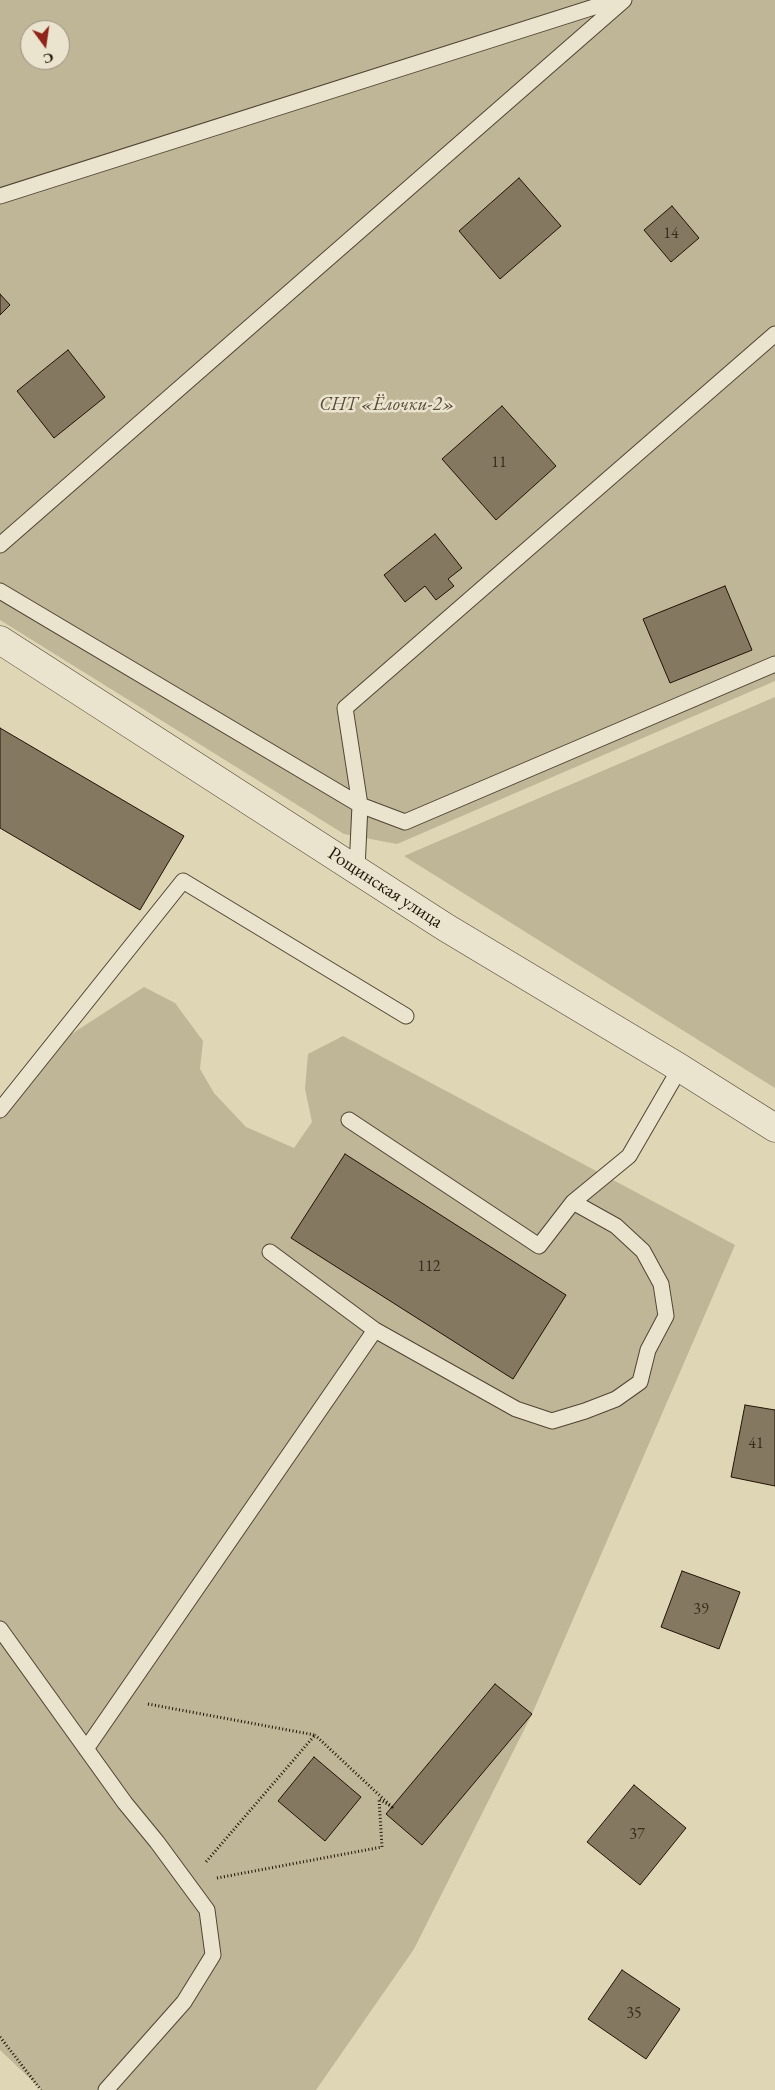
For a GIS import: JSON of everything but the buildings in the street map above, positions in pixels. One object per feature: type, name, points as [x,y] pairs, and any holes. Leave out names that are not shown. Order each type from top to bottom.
[{"type":"street","name":"Рощинская улица","points":[[0,640],[445,927],[680,1068],[775,1128]]},
{"type":"lane","points":[[0,196],[616,0]]},
{"type":"lane","points":[[0,545],[624,0]]},
{"type":"lane","points":[[356,869],[360,805],[345,708],[775,334]]},
{"type":"lane","points":[[0,591],[360,805],[405,822],[775,664]]},
{"type":"lane","points":[[0,1110],[183,881],[406,1016]]},
{"type":"lane","points":[[349,1120],[539,1246],[573,1202],[630,1156],[680,1068]]},
{"type":"lane","points":[[270,1252],[375,1330],[516,1409],[552,1420],[585,1411],[616,1399],[640,1382],[648,1350],[666,1316],[661,1284],[643,1251],[616,1226],[573,1202]]},
{"type":"lane","points":[[86,1749],[375,1330]]},
{"type":"lane","points":[[0,1629],[125,1803],[208,1910],[213,1955],[184,2002],[106,2090]]},
{"type":"path","points":[[120,1699],[315,1735],[392,1807],[379,1799],[382,1847],[188,1884]]},
{"type":"path","points":[[188,1884],[315,1735]]},
{"type":"path","points":[[0,2037],[41,2090]]},
{"type":"green space","name":"СНТ «Ёлочки-2»","points":[[0,0],[775,0],[775,681],[397,844],[344,834],[0,620]]},
{"type":"green space","points":[[775,697],[775,1088],[404,856]]},
{"type":"green space","points":[[144,987],[175,1003],[203,1041],[200,1069],[214,1093],[246,1127],[294,1148],[312,1122],[305,1089],[308,1054],[343,1036],[735,1245],[532,1714],[414,1949],[316,2090],[42,2090],[0,2050],[0,1111],[50,1048]]}]
